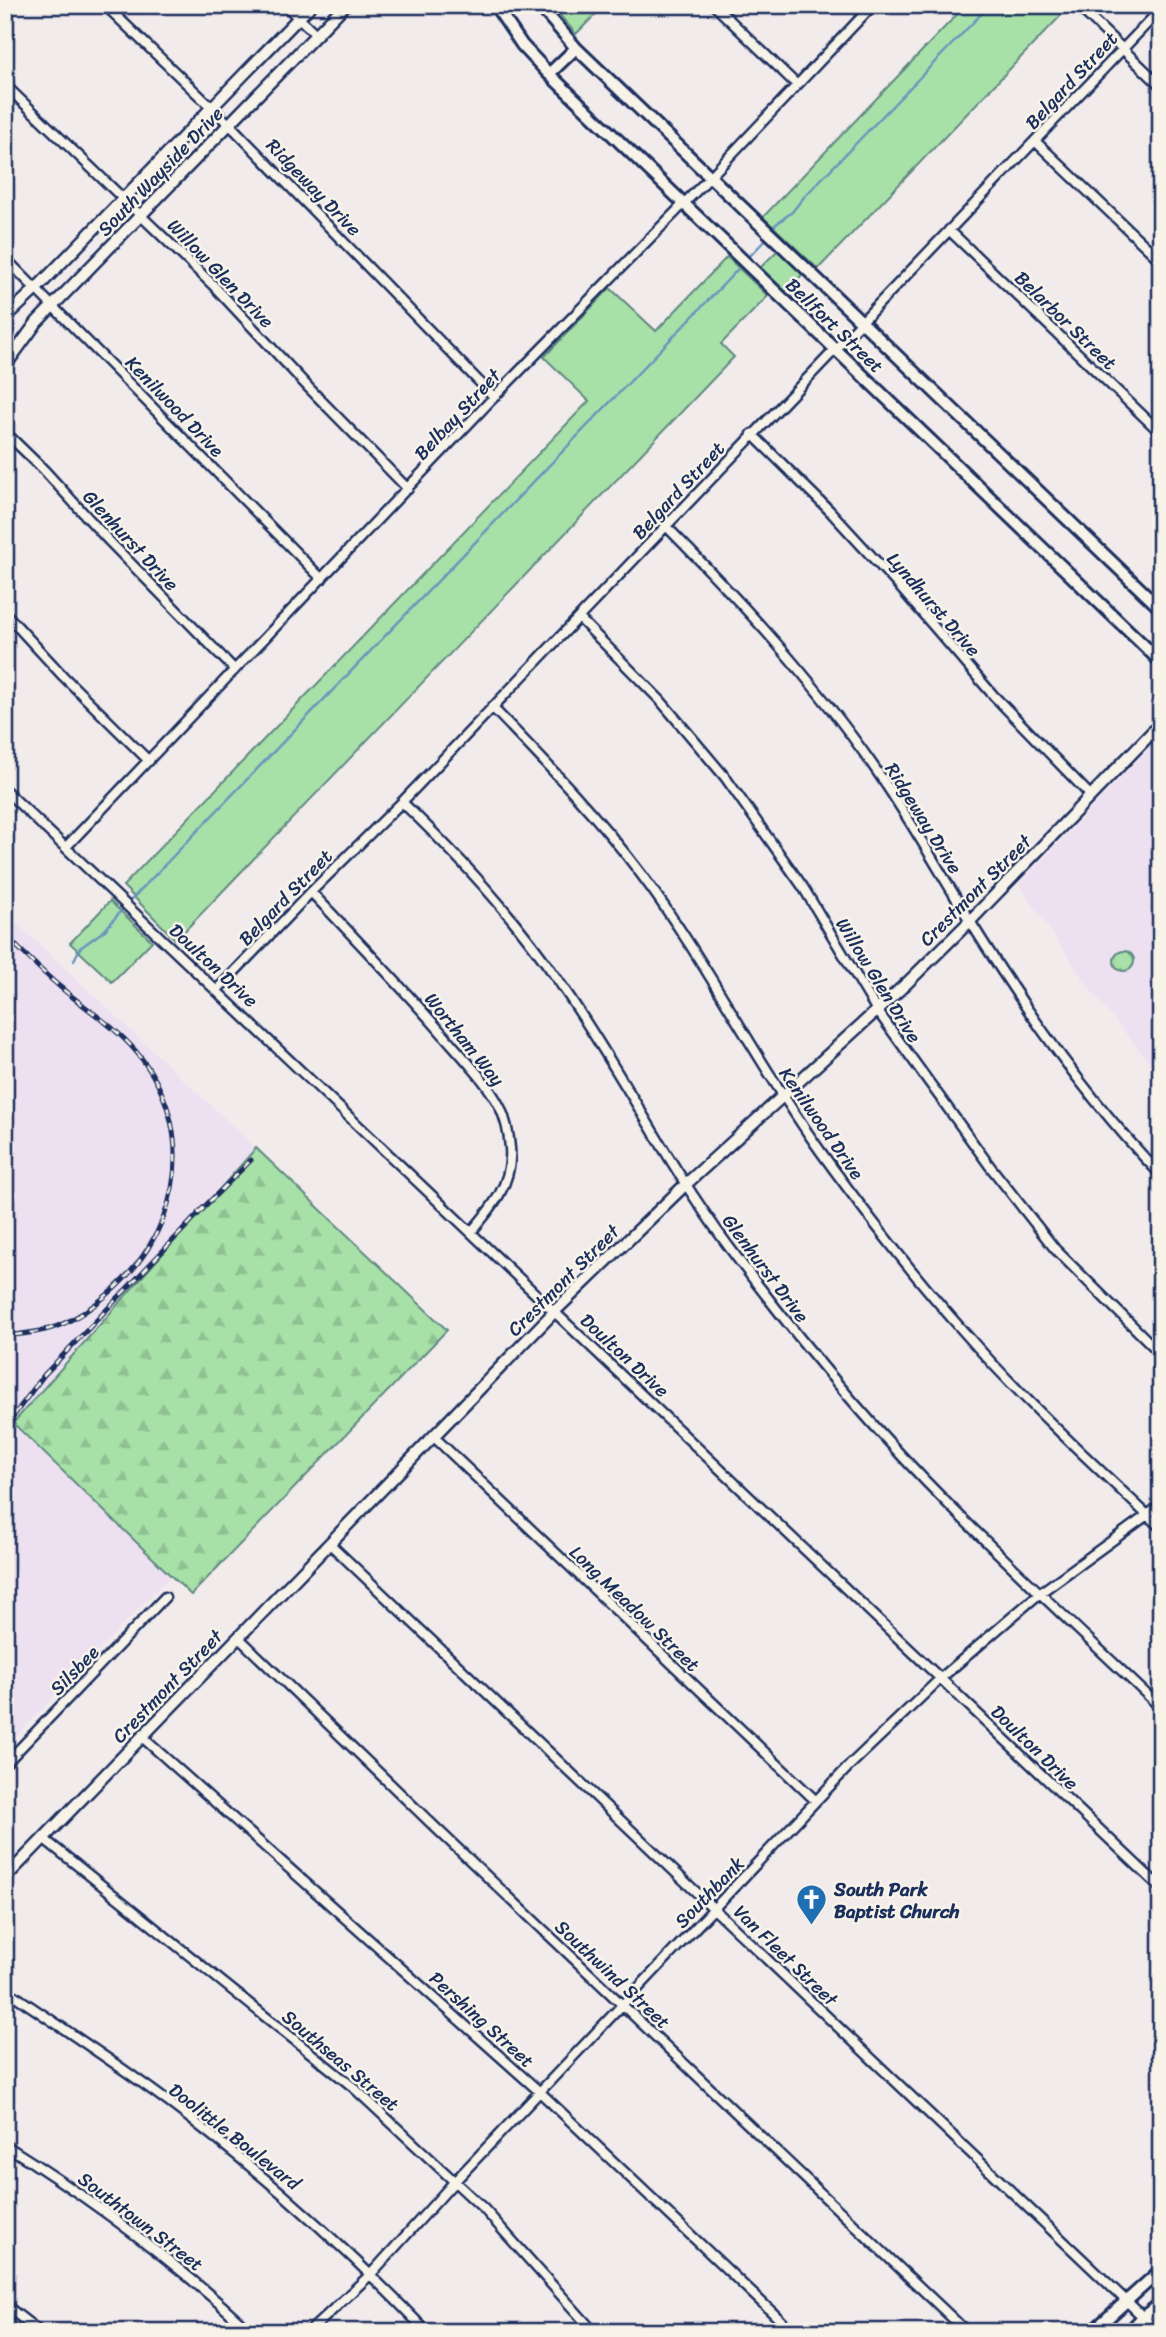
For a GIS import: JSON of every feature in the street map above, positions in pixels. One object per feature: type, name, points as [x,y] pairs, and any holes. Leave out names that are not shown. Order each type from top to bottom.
[{"type":"main road","name":"Bellfort Street","points":[[539,5],[576,48],[1161,609]]},
{"type":"main road","name":"Bellfort Street","points":[[497,6],[522,45],[549,74],[1161,662]]},
{"type":"main road","points":[[549,74],[576,48]]},
{"type":"main road","points":[[1092,2332],[1161,2270]]},
{"type":"main road","points":[[1129,2332],[1161,2303]]},
{"type":"street","name":"Ridgeway Drive","points":[[105,5],[230,124],[494,397]]},
{"type":"street","points":[[285,5],[317,35]]},
{"type":"street","name":"South Wayside Drive","points":[[5,318],[311,5]]},
{"type":"street","name":"South Wayside Drive","points":[[5,366],[21,341],[54,305],[345,5]]},
{"type":"street","points":[[714,5],[797,85]]},
{"type":"street","name":"Belbay Street","points":[[66,847],[494,397],[710,177],[873,5]]},
{"type":"street","points":[[1077,5],[1161,86]]},
{"type":"street","name":"Belgard Street","points":[[217,990],[402,802],[1161,9]]},
{"type":"street","name":"Willow Glen Drive","points":[[5,85],[213,285],[309,388],[408,488]]},
{"type":"street","points":[[1035,141],[1161,261]]},
{"type":"street","name":"Belarbor Street","points":[[949,230],[1161,433]]},
{"type":"street","name":"Kenilwood Drive","points":[[5,258],[322,579]]},
{"type":"street","name":"Glenhurst Drive","points":[[5,432],[234,669]]},
{"type":"street","name":"Lyndhurst Drive","points":[[752,434],[829,510],[898,585],[993,696],[1091,796]]},
{"type":"street","name":"Ridgeway Drive","points":[[666,526],[761,625],[824,699],[874,766],[1018,995],[1074,1074],[1161,1175]]},
{"type":"street","points":[[5,613],[63,676],[149,761]]},
{"type":"street","name":"Willow Glen Drive","points":[[579,618],[660,700],[724,777],[803,887],[876,1009],[981,1155],[1055,1249],[1161,1354]]},
{"type":"street","name":"Kenilwood Drive","points":[[492,707],[570,788],[642,876],[708,973],[782,1097],[881,1233],[965,1334],[1042,1415],[1161,1528]]},
{"type":"street","name":"Crestmont Street","points":[[5,1878],[555,1311],[685,1185],[970,921],[1161,723]]},
{"type":"street","name":"Doulton Drive","points":[[5,790],[1161,1888]]},
{"type":"street","name":"Glenhurst Drive","points":[[402,802],[478,880],[538,953],[589,1028],[685,1185],[800,1339],[871,1422],[948,1504],[1161,1708]]},
{"type":"street","name":"Wortham Way","points":[[311,892],[451,1044],[499,1107],[509,1140],[508,1169],[503,1189],[493,1207],[471,1232]]},
{"type":"street","name":"Long Meadow Street","points":[[433,1436],[816,1801]]},
{"type":"street","name":"Southbank","points":[[309,2332],[371,2274],[455,2181],[851,1764],[941,1678],[1040,1593],[1161,1505]]},
{"type":"street","name":"Van Fleet Street","points":[[330,1544],[1159,2332]]},
{"type":"street","name":"Silsbee","points":[[5,1764],[165,1597]]},
{"type":"street","name":"Southwind Street","points":[[239,1637],[967,2332]]},
{"type":"street","name":"Pershing Street","points":[[142,1737],[541,2093],[793,2332]]},
{"type":"street","name":"Southseas Street","points":[[43,1838],[353,2087],[455,2181],[521,2249],[594,2332]]},
{"type":"street","name":"Doolittle Boulevard","points":[[5,1989],[209,2133],[288,2197],[371,2274],[427,2332]]},
{"type":"street","name":"Southtown Street","points":[[5,2145],[62,2181],[168,2259],[251,2332]]},
{"type":"street","points":[[5,2305],[40,2332]]},
{"type":"shaded area","points":[[1161,735],[1161,1077],[1094,995],[1019,884]]},
{"type":"shaded area","points":[[5,912],[256,1148],[13,1423],[171,1575],[5,1748]]},
{"type":"green space","points":[[551,5],[605,5],[576,34]]},
{"type":"green space","points":[[966,5],[1071,5],[818,269],[763,217]]},
{"type":"green space","points":[[778,250],[803,274],[784,293],[759,269]]},
{"type":"green space","points":[[727,257],[768,296],[721,344],[734,357],[176,940],[123,886],[589,401],[544,357],[610,288],[656,331]]},
{"type":"green space","points":[[110,901],[152,941],[112,982],[70,943]]},
{"type":"green space","points":[[1124,951],[1131,954],[1134,961],[1131,968],[1124,971],[1117,968],[1114,961],[1117,954]]},
{"type":"green space","points":[[256,1148],[447,1330],[191,1595],[13,1423]]},
{"type":"waterway","points":[[774,231],[775,225],[792,212],[990,5]]},
{"type":"waterway","points":[[747,259],[769,236]]},
{"type":"waterway","points":[[129,902],[743,264]]},
{"type":"waterway","points":[[74,960],[80,948],[105,930],[124,907]]},
{"type":"railway","points":[[5,935],[52,980],[113,1029],[142,1059],[160,1090],[171,1122],[175,1155],[172,1187],[163,1218],[148,1248],[128,1275],[96,1303],[66,1323],[41,1331],[5,1336]]},
{"type":"railway","points":[[198,1213],[251,1160]]},
{"type":"railway","points":[[5,1427],[44,1375],[204,1208]]},
{"type":"place","name":"South Park Baptist Church","points":[[811,1927]]}]
